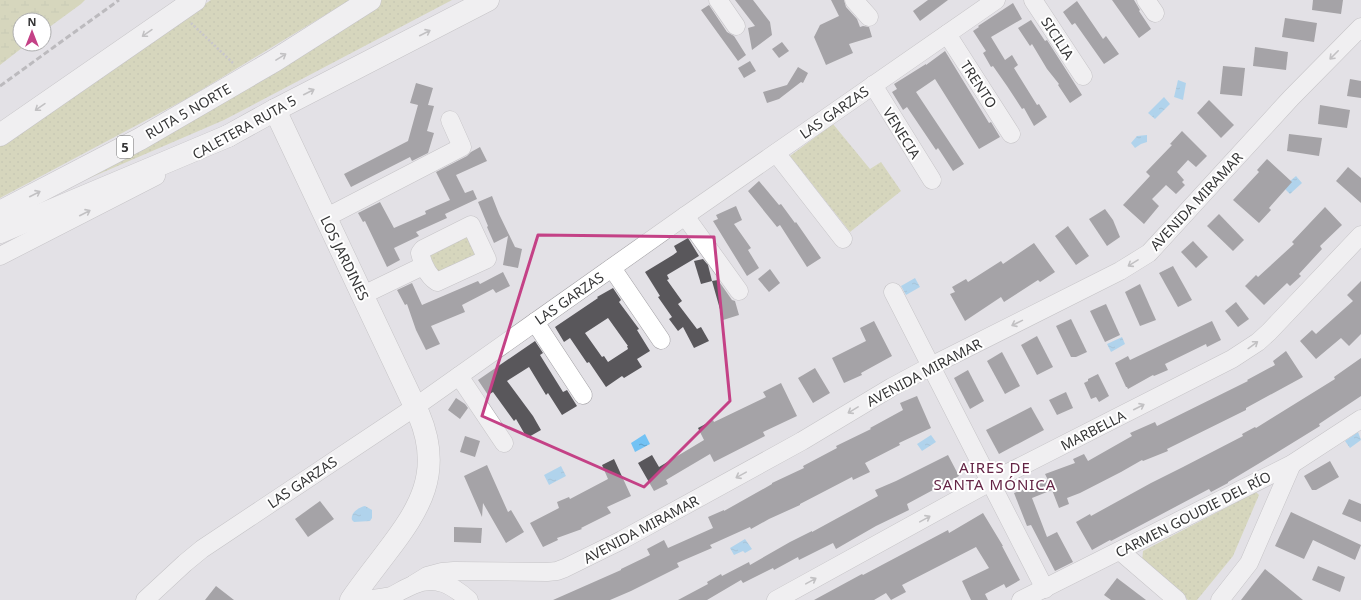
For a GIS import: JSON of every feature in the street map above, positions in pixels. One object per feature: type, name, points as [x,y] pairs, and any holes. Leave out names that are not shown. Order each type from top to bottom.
[{"type":"main road","name":"RUTA 5 NORTE","points":[[0,212],[128,146],[247,76],[370,0]]},
{"type":"main road","name":"CALETERA RUTA 5","points":[[228,136],[275,110],[488,0]]},
{"type":"main road","points":[[0,135],[188,4]]},
{"type":"main road","name":"LOS JARDINES","points":[[275,110],[423,424],[428,443],[429,462],[425,489],[418,506],[396,540],[354,595]]},
{"type":"main road","points":[[0,232],[228,136]]},
{"type":"street","points":[[718,0],[736,26]]},
{"type":"street","points":[[854,0],[869,17]]},
{"type":"street","name":"LAS GARZAS","points":[[145,600],[202,548],[415,407],[872,85],[996,0]]},
{"type":"street","name":"SICILIA","points":[[1033,0],[1083,76]]},
{"type":"street","name":"AVENIDA MIRAMAR","points":[[414,584],[427,576],[442,572],[547,572],[557,571],[569,566],[622,540],[742,474],[931,366],[1120,271],[1149,253],[1291,98],[1361,27]]},
{"type":"street","name":"TRENTO","points":[[947,34],[1011,134]]},
{"type":"street","name":"VENECIA","points":[[872,85],[932,180]]},
{"type":"street","points":[[325,218],[462,147],[450,120]]},
{"type":"street","name":"CALETERA RUTA 5","points":[[0,256],[130,190],[228,136]]},
{"type":"street","points":[[776,153],[843,239]]},
{"type":"street","points":[[685,216],[739,291]]},
{"type":"street","name":"MARBELLA","points":[[776,600],[990,482],[1218,366],[1246,350],[1264,337],[1280,322],[1361,235]]},
{"type":"street","points":[[363,295],[423,266]]},
{"type":"street","points":[[612,268],[661,340]]},
{"type":"street","points":[[893,292],[1044,589]]},
{"type":"street","points":[[535,322],[582,395]]},
{"type":"street","points":[[459,376],[504,443]]},
{"type":"street","name":"CARMEN GOUDIE DEL RÍO","points":[[1021,600],[1292,464],[1361,420]]},
{"type":"street","points":[[1220,600],[1249,563],[1292,464]]},
{"type":"street","points":[[1120,551],[1177,600]]},
{"type":"street","points":[[354,595],[369,600],[392,595],[414,584],[431,581],[442,582],[450,585],[469,600]]},
{"type":"path","points":[[188,4],[247,76]]},
{"type":"highlighted area","points":[[538,235],[714,237],[730,401],[644,487],[482,416]]},
{"type":"green space","points":[[0,0],[85,0],[52,25],[52,12],[12,12],[12,52],[17,52],[0,65]]},
{"type":"green space","points":[[211,0],[350,0],[188,98],[0,198],[0,144]]},
{"type":"green space","points":[[382,0],[452,0],[224,120],[55,193],[255,81]]},
{"type":"green space","points":[[833,124],[870,169],[881,162],[901,191],[850,232],[790,156]]},
{"type":"green space","points":[[465,232],[476,257],[442,274],[437,272],[428,255]]},
{"type":"green space","points":[[1256,492],[1259,495],[1233,556],[1197,600],[1188,600],[1142,562],[1143,551]]},
{"type":"water","points":[[1178,80],[1186,83],[1183,100],[1174,97]]},
{"type":"water","points":[[1164,97],[1170,104],[1155,119],[1148,113]]},
{"type":"water","points":[[1147,135],[1147,142],[1135,148],[1131,143],[1137,136]]},
{"type":"water","points":[[1296,176],[1302,183],[1290,194],[1283,187]]},
{"type":"water","points":[[915,278],[920,287],[906,295],[901,286]]},
{"type":"water","points":[[1122,337],[1125,344],[1111,352],[1107,344]]},
{"type":"water","points":[[1358,432],[1361,440],[1350,448],[1345,441]]},
{"type":"water","points":[[645,434],[650,444],[635,452],[631,443]]},
{"type":"water","points":[[931,435],[936,442],[922,451],[917,444]]},
{"type":"water","points":[[561,466],[566,476],[549,485],[544,475]]},
{"type":"water","points":[[365,506],[372,510],[372,518],[370,521],[354,522],[352,520],[352,515],[358,509]]},
{"type":"water","points":[[745,539],[752,549],[745,553],[743,551],[734,555],[730,548]]},
{"type":"building","points":[[735,0],[753,0],[770,22],[772,35],[752,50],[748,28],[755,26]]},
{"type":"building","points":[[831,0],[844,0],[846,7],[857,19],[860,27],[869,27],[872,37],[849,44],[853,53],[826,65],[814,37],[820,25],[839,16]]},
{"type":"building","points":[[928,0],[948,0],[920,21],[913,11]]},
{"type":"building","points":[[1112,0],[1134,0],[1140,10],[1139,11],[1151,29],[1139,38]]},
{"type":"building","points":[[1313,0],[1343,0],[1341,14],[1312,10]]},
{"type":"building","points":[[1077,1],[1103,39],[1106,36],[1119,54],[1104,64],[1075,23],[1072,25],[1063,12]]},
{"type":"building","points":[[1013,3],[1022,19],[991,37],[1005,60],[1012,55],[1018,65],[1014,68],[1037,105],[1039,104],[1047,117],[1034,126],[1024,108],[1022,109],[993,66],[991,67],[983,53],[986,51],[973,31],[979,27],[978,26]]},
{"type":"building","points":[[709,5],[727,32],[734,36],[746,55],[738,61],[701,10]]},
{"type":"building","points":[[1285,18],[1317,23],[1314,42],[1282,37]]},
{"type":"building","points":[[1031,20],[1045,41],[1047,40],[1082,95],[1070,103],[1032,44],[1030,46],[1018,28]]},
{"type":"building","points":[[782,42],[789,51],[779,58],[772,49]]},
{"type":"building","points":[[1255,47],[1288,52],[1286,70],[1253,66]]},
{"type":"building","points":[[945,51],[989,123],[991,122],[1000,137],[979,149],[935,79],[916,92],[964,164],[953,171],[938,148],[936,150],[907,107],[903,110],[892,92],[897,89],[894,84],[926,65]]},
{"type":"building","points":[[750,61],[756,71],[744,78],[738,68]]},
{"type":"building","points":[[1223,66],[1245,68],[1242,96],[1220,94]]},
{"type":"building","points":[[798,67],[808,73],[803,83],[801,82],[779,99],[767,103],[763,92],[787,85]]},
{"type":"building","points":[[1350,79],[1361,81],[1361,98],[1347,96]]},
{"type":"building","points":[[416,83],[433,88],[428,105],[434,106],[427,131],[434,133],[428,153],[412,161],[410,157],[351,187],[344,174],[408,141],[418,105],[410,103]]},
{"type":"building","points":[[1209,100],[1234,125],[1221,138],[1197,113]]},
{"type":"building","points":[[1320,105],[1350,110],[1347,128],[1318,124]]},
{"type":"building","points":[[1182,131],[1207,156],[1196,167],[1188,160],[1177,172],[1184,180],[1182,182],[1185,185],[1176,194],[1166,185],[1152,199],[1159,206],[1144,224],[1123,205],[1150,176],[1146,172],[1172,145],[1170,144]]},
{"type":"building","points":[[1289,134],[1322,138],[1319,156],[1287,151]]},
{"type":"building","points":[[480,147],[487,161],[456,175],[465,193],[473,190],[477,199],[445,214],[447,218],[416,232],[419,236],[394,248],[400,260],[387,267],[365,221],[363,222],[358,213],[380,202],[394,228],[426,214],[425,211],[450,200],[436,172],[467,156]]},
{"type":"building","points":[[1267,159],[1292,182],[1269,208],[1271,210],[1259,223],[1233,200],[1259,172],[1257,170]]},
{"type":"building","points":[[1348,167],[1361,178],[1361,203],[1336,181]]},
{"type":"building","points":[[759,181],[779,205],[781,204],[795,223],[796,222],[821,258],[807,267],[780,225],[777,227],[748,191]]},
{"type":"building","points":[[492,196],[515,247],[522,249],[518,268],[503,265],[508,236],[494,243],[487,227],[488,226],[478,202]]},
{"type":"building","points":[[736,206],[742,220],[734,224],[751,248],[748,250],[759,268],[747,276],[713,221],[718,219],[716,215]]},
{"type":"building","points":[[1325,207],[1342,225],[1320,246],[1322,249],[1299,274],[1301,276],[1290,286],[1287,283],[1264,305],[1245,286],[1256,275],[1258,277],[1294,244],[1292,242]]},
{"type":"building","points":[[1105,209],[1113,220],[1120,237],[1107,246],[1089,219]]},
{"type":"building","points":[[1219,214],[1244,240],[1233,251],[1207,226]]},
{"type":"building","points":[[1068,226],[1089,256],[1076,265],[1055,236]]},
{"type":"building","points":[[688,238],[699,256],[667,275],[669,279],[667,280],[682,301],[678,304],[697,329],[701,327],[709,341],[694,348],[683,327],[678,331],[669,319],[672,317],[658,297],[660,296],[645,272],[677,252],[674,246]]},
{"type":"building","points":[[1193,241],[1208,257],[1196,268],[1181,252]]},
{"type":"building","points":[[1034,243],[1055,272],[1040,282],[1038,280],[1004,302],[1001,297],[965,321],[950,294],[955,292],[952,287],[966,279],[968,282],[1001,261],[1003,264]]},
{"type":"building","points":[[703,259],[708,265],[712,281],[701,284],[694,261]]},
{"type":"building","points":[[1173,266],[1192,300],[1178,307],[1159,273]]},
{"type":"building","points":[[770,269],[780,283],[769,292],[758,279]]},
{"type":"building","points":[[503,272],[510,286],[496,293],[493,289],[462,305],[465,312],[431,326],[440,344],[426,350],[416,330],[407,304],[405,305],[397,290],[412,283],[422,305],[478,281],[480,284]]},
{"type":"building","points":[[718,280],[732,300],[735,301],[739,315],[723,320],[712,281]]},
{"type":"building","points":[[1361,281],[1361,334],[1349,346],[1341,338],[1316,359],[1300,341],[1312,330],[1316,334],[1353,301],[1347,295]]},
{"type":"building","points":[[1140,284],[1156,320],[1140,326],[1125,292]]},
{"type":"building","points":[[613,288],[621,300],[619,302],[639,329],[637,330],[650,351],[637,359],[642,367],[624,378],[622,376],[606,387],[570,338],[564,342],[555,327],[598,298],[597,297]],"holes":[[[608,318],[628,346],[628,349],[608,362],[604,356],[602,357],[585,333]]]},
{"type":"building","points":[[1236,302],[1249,319],[1238,327],[1225,311]]},
{"type":"building","points":[[1106,304],[1120,335],[1105,342],[1090,311]]},
{"type":"building","points":[[1071,319],[1087,352],[1076,357],[1071,357],[1056,326]]},
{"type":"building","points":[[874,321],[892,356],[861,373],[862,375],[844,383],[832,358],[866,341],[860,328]]},
{"type":"building","points":[[1212,321],[1221,340],[1207,347],[1206,344],[1165,364],[1168,370],[1154,376],[1153,375],[1128,389],[1126,387],[1115,363],[1128,356],[1130,360]]},
{"type":"building","points":[[1037,336],[1053,367],[1037,375],[1021,345]]},
{"type":"building","points":[[535,341],[543,353],[540,355],[563,392],[567,390],[577,406],[562,415],[548,393],[546,395],[529,367],[507,381],[533,416],[541,430],[527,438],[516,419],[514,421],[493,392],[488,395],[478,380]]},
{"type":"building","points":[[1286,351],[1303,377],[1246,408],[1246,410],[1167,449],[1168,451],[1143,461],[1142,460],[1080,493],[1067,498],[1069,504],[1059,508],[1052,490],[1032,498],[1047,537],[1057,532],[1073,562],[1055,571],[1031,525],[1027,526],[1014,493],[1048,480],[1045,474],[1075,463],[1073,459],[1084,454],[1088,461],[1132,436],[1130,433],[1155,422],[1157,426],[1248,381],[1247,380],[1275,365],[1273,361]]},
{"type":"building","points":[[1002,352],[1020,386],[1005,394],[987,361]]},
{"type":"building","points":[[1361,358],[1361,396],[1319,424],[1320,426],[1228,483],[1211,492],[1209,489],[1092,550],[1076,522],[1090,514],[1091,516],[1151,483],[1243,436],[1242,434],[1255,427],[1256,428],[1335,379],[1334,377]]},
{"type":"building","points":[[815,368],[830,393],[813,403],[798,378]]},
{"type":"building","points":[[968,370],[984,401],[970,409],[954,378]]},
{"type":"building","points":[[1098,374],[1109,396],[1099,402],[1096,397],[1091,399],[1084,383],[1088,381],[1088,379]]},
{"type":"building","points":[[781,383],[797,416],[763,432],[765,436],[714,462],[710,454],[666,480],[668,484],[654,491],[638,463],[652,455],[659,467],[704,440],[698,428],[766,397],[763,392]]},
{"type":"building","points":[[1066,392],[1073,408],[1057,415],[1049,400]]},
{"type":"building","points":[[917,396],[931,428],[899,443],[900,445],[865,463],[870,472],[853,480],[852,477],[751,529],[750,527],[710,545],[712,548],[677,563],[679,567],[610,600],[553,600],[621,570],[650,555],[647,549],[664,540],[668,548],[713,528],[708,517],[724,511],[772,483],[804,468],[803,466],[837,448],[836,446],[871,429],[870,428],[903,410],[900,403]]},
{"type":"building","points":[[456,398],[468,408],[460,419],[448,410]]},
{"type":"building","points":[[1031,407],[1044,430],[999,454],[986,430]]},
{"type":"building","points":[[465,436],[480,441],[475,457],[460,452]]},
{"type":"building","points":[[948,455],[959,476],[907,504],[909,510],[876,526],[836,549],[833,543],[799,560],[798,557],[774,570],[773,568],[743,583],[741,580],[707,600],[678,600],[708,584],[707,582],[721,574],[722,576],[749,562],[750,565],[790,542],[812,532],[878,496],[875,490]]},
{"type":"building","points":[[614,459],[631,496],[607,507],[611,513],[581,528],[582,529],[557,538],[558,540],[543,547],[530,523],[559,508],[557,502],[569,497],[570,499],[608,479],[602,465]]},
{"type":"building","points":[[1330,461],[1339,477],[1316,490],[1312,490],[1304,476]]},
{"type":"building","points":[[487,465],[508,512],[511,510],[524,532],[506,543],[483,503],[482,517],[464,476]]},
{"type":"building","points":[[1349,499],[1361,504],[1361,522],[1342,514]]},
{"type":"building","points":[[320,501],[334,519],[308,537],[295,519]]},
{"type":"building","points":[[1291,512],[1361,545],[1355,560],[1313,540],[1304,559],[1275,546]]},
{"type":"building","points":[[983,513],[1003,546],[1020,580],[1006,588],[1004,584],[985,594],[988,600],[971,600],[962,581],[989,568],[976,547],[902,585],[906,592],[891,600],[886,593],[874,600],[814,600],[948,530],[949,533]]},
{"type":"building","points":[[454,527],[482,528],[481,543],[454,542]]},
{"type":"building","points":[[1318,566],[1345,577],[1340,592],[1312,580]]},
{"type":"building","points":[[1265,569],[1303,600],[1241,600]]},
{"type":"building","points":[[1117,578],[1146,600],[1111,600],[1104,595]]},
{"type":"building","points":[[216,586],[234,600],[205,600]]},
{"type":"railway","points":[[0,86],[119,0]]},
{"type":"district","name":"AIRES DE SANTA MÓNICA","points":[[995,476]]}]
